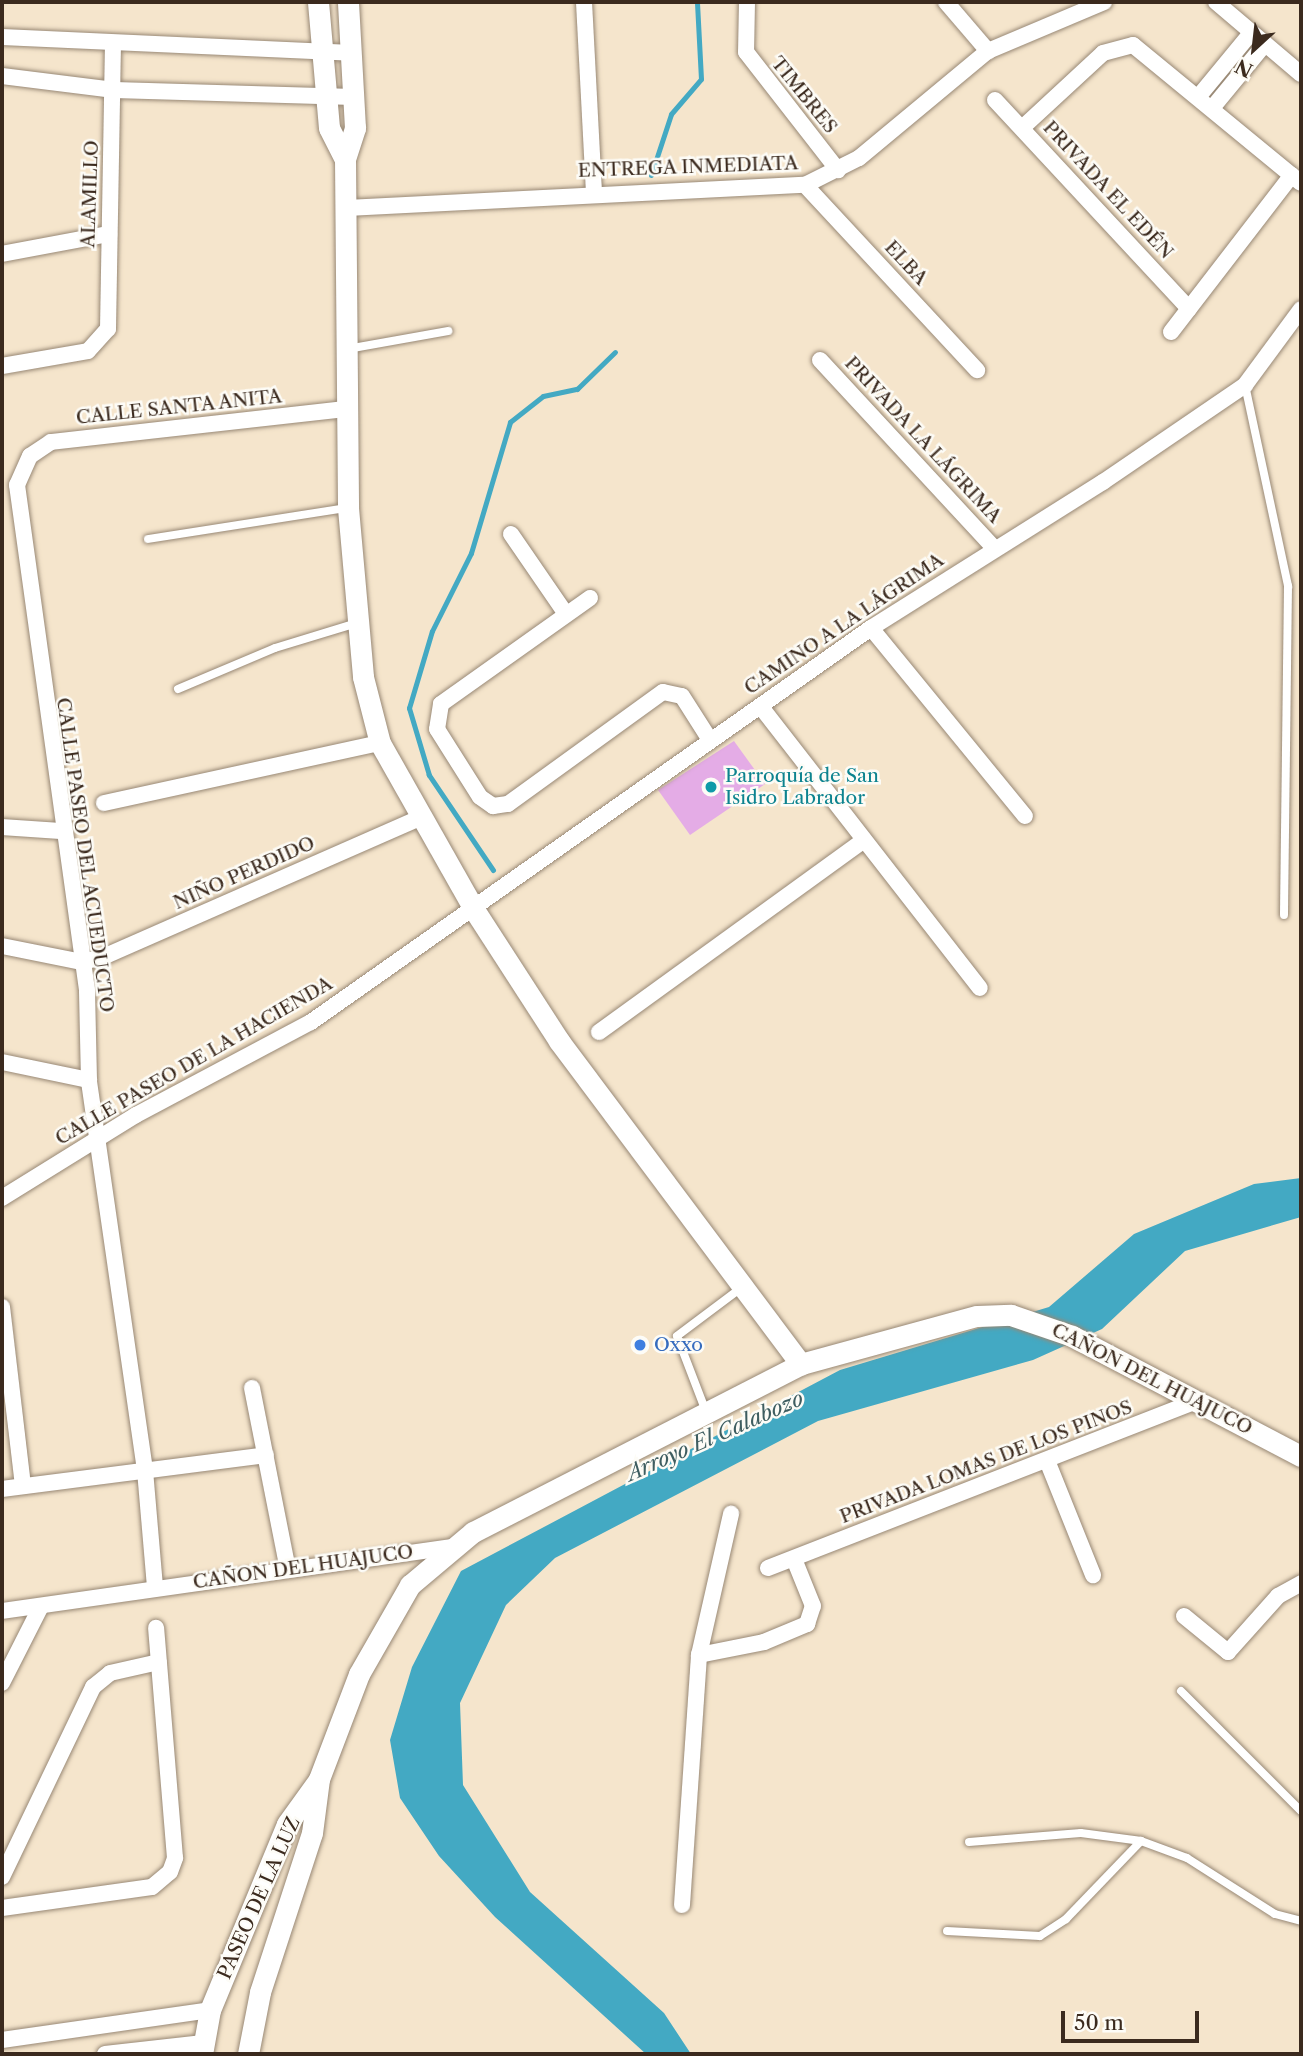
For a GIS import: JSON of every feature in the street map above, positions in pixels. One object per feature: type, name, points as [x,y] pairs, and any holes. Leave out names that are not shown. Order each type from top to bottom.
[{"type":"street","points":[[318,2],[329,128],[345,159]]},
{"type":"street","points":[[348,2],[355,128],[345,159],[344,349],[348,508],[357,624],[380,743],[475,911],[559,1041],[801,1364]]},
{"type":"street","points":[[584,2],[594,192]]},
{"type":"street","name":"TIMBRES","points":[[747,2],[746,52],[838,170]]},
{"type":"street","points":[[946,2],[988,51]]},
{"type":"street","name":"ENTREGA INMEDIATA","points":[[345,208],[594,192],[805,184],[838,170],[988,51],[1104,2]]},
{"type":"street","points":[[1216,2],[1301,74]]},
{"type":"street","points":[[1199,96],[1251,33]]},
{"type":"street","points":[[2,37],[113,45],[352,53]]},
{"type":"street","points":[[1022,128],[1103,53],[1122,44],[1144,50],[1296,179],[1171,332]]},
{"type":"street","points":[[1213,107],[1265,44]]},
{"type":"street","name":"ALAMILLO","points":[[2,366],[101,343],[108,329],[113,45]]},
{"type":"street","points":[[2,76],[114,90],[354,97]]},
{"type":"street","name":"PRIVADA EL EDÉN","points":[[995,100],[1189,309]]},
{"type":"street","name":"ELBA","points":[[805,184],[977,370]]},
{"type":"street","points":[[2,254],[109,233]]},
{"type":"street","name":"CAMINO A LA LÁGRIMA","points":[[475,911],[710,740],[871,628],[1245,384],[1301,309]]},
{"type":"street","name":"PRIVADA LA LÁGRIMA","points":[[820,360],[994,548]]},
{"type":"street","name":"CALLE SANTA ANITA","points":[[24,463],[51,442],[346,410]]},
{"type":"street","name":"CALLE PASEO DEL ACUEDUCTO","points":[[24,463],[10,518],[82,962],[89,1080],[145,1470],[155,1587]]},
{"type":"street","points":[[511,534],[566,614]]},
{"type":"street","points":[[590,598],[461,688],[435,716],[480,797],[493,806],[508,804],[663,692],[681,696],[710,740]]},
{"type":"street","points":[[871,628],[1025,816]]},
{"type":"street","points":[[761,707],[980,988]]},
{"type":"street","points":[[104,803],[380,743]]},
{"type":"street","name":"NIÑO PERDIDO","points":[[82,962],[422,817]]},
{"type":"street","points":[[2,827],[60,831]]},
{"type":"street","points":[[600,1032],[864,840]]},
{"type":"street","name":"CALLE PASEO DE LA HACIENDA","points":[[2,1198],[97,1141],[311,1023],[475,911]]},
{"type":"street","points":[[2,946],[82,962]]},
{"type":"street","points":[[2,1062],[89,1080]]},
{"type":"street","points":[[2,1307],[23,1486]]},
{"type":"street","name":"CAÑON DEL HUAJUCO","points":[[319,1779],[389,1618],[410,1586],[452,1547],[705,1409],[801,1364],[835,1352],[952,1321],[1011,1315],[1072,1336],[1192,1403],[1301,1456]]},
{"type":"street","points":[[252,1388],[288,1569]]},
{"type":"street","name":"PRIVADA LOMAS DE LOS PINOS","points":[[768,1568],[1048,1463],[1192,1403]]},
{"type":"street","points":[[2,1489],[266,1455]]},
{"type":"street","points":[[1048,1463],[1093,1575]]},
{"type":"street","points":[[682,1905],[699,1656],[731,1514]]},
{"type":"street","name":"CAÑON DEL HUAJUCO","points":[[2,1612],[155,1587],[452,1547]]},
{"type":"street","points":[[699,1656],[764,1642],[807,1623],[813,1606],[794,1559]]},
{"type":"street","points":[[1184,1616],[1228,1652],[1279,1597],[1301,1583]]},
{"type":"street","points":[[2,1683],[41,1606]]},
{"type":"street","points":[[2,1908],[152,1887],[170,1872],[175,1858],[156,1628]]},
{"type":"street","points":[[2,1877],[93,1687],[110,1673],[159,1662]]},
{"type":"street","name":"PASEO DE LA LUZ","points":[[202,2048],[211,2010],[287,1824],[319,1779]]},
{"type":"street","name":"PASEO DE LA LUZ","points":[[248,2054],[260,1992],[312,1833],[319,1779]]},
{"type":"street","points":[[2,2040],[211,2010]]},
{"type":"street","points":[[152,2048],[153,2018]]},
{"type":"street","points":[[105,2054],[152,2048],[202,2048]]},
{"type":"lane","points":[[344,349],[448,331]]},
{"type":"lane","points":[[1245,384],[1288,586],[1284,915]]},
{"type":"lane","points":[[148,539],[348,508]]},
{"type":"lane","points":[[178,689],[275,648],[357,624]]},
{"type":"lane","points":[[705,1409],[677,1336],[743,1287]]},
{"type":"lane","points":[[1181,1691],[1301,1811]]},
{"type":"lane","points":[[969,1842],[1081,1833],[1141,1841],[1187,1858],[1275,1914],[1301,1921]]},
{"type":"lane","points":[[947,1931],[1040,1936],[1066,1919],[1141,1841]]},
{"type":"water","points":[[1301,1178],[1301,1217],[1185,1251],[1102,1329],[1033,1360],[818,1421],[555,1558],[506,1605],[460,1703],[463,1785],[530,1892],[664,2013],[691,2054],[646,2054],[495,1917],[439,1856],[400,1798],[390,1740],[412,1667],[461,1571],[840,1370],[1049,1307],[1134,1234],[1254,1184]]},
{"type":"building","name":"Parroquía de San Isidro Labrador","points":[[734,741],[765,784],[690,835],[658,790]]},
{"type":"waterway","points":[[651,175],[671,114],[701,79],[697,2]]},
{"type":"waterway","points":[[493,870],[429,775],[409,708],[432,631],[471,553],[510,422],[543,396],[577,389],[615,352]]},
{"type":"place","name":"Parroquía de San Isidro Labrador","points":[[711,787]]},
{"type":"place","name":"Oxxo","points":[[640,1345]]},
{"type":"water label","name":"Arroyo El Calabozo","points":[[715,1436]]}]
